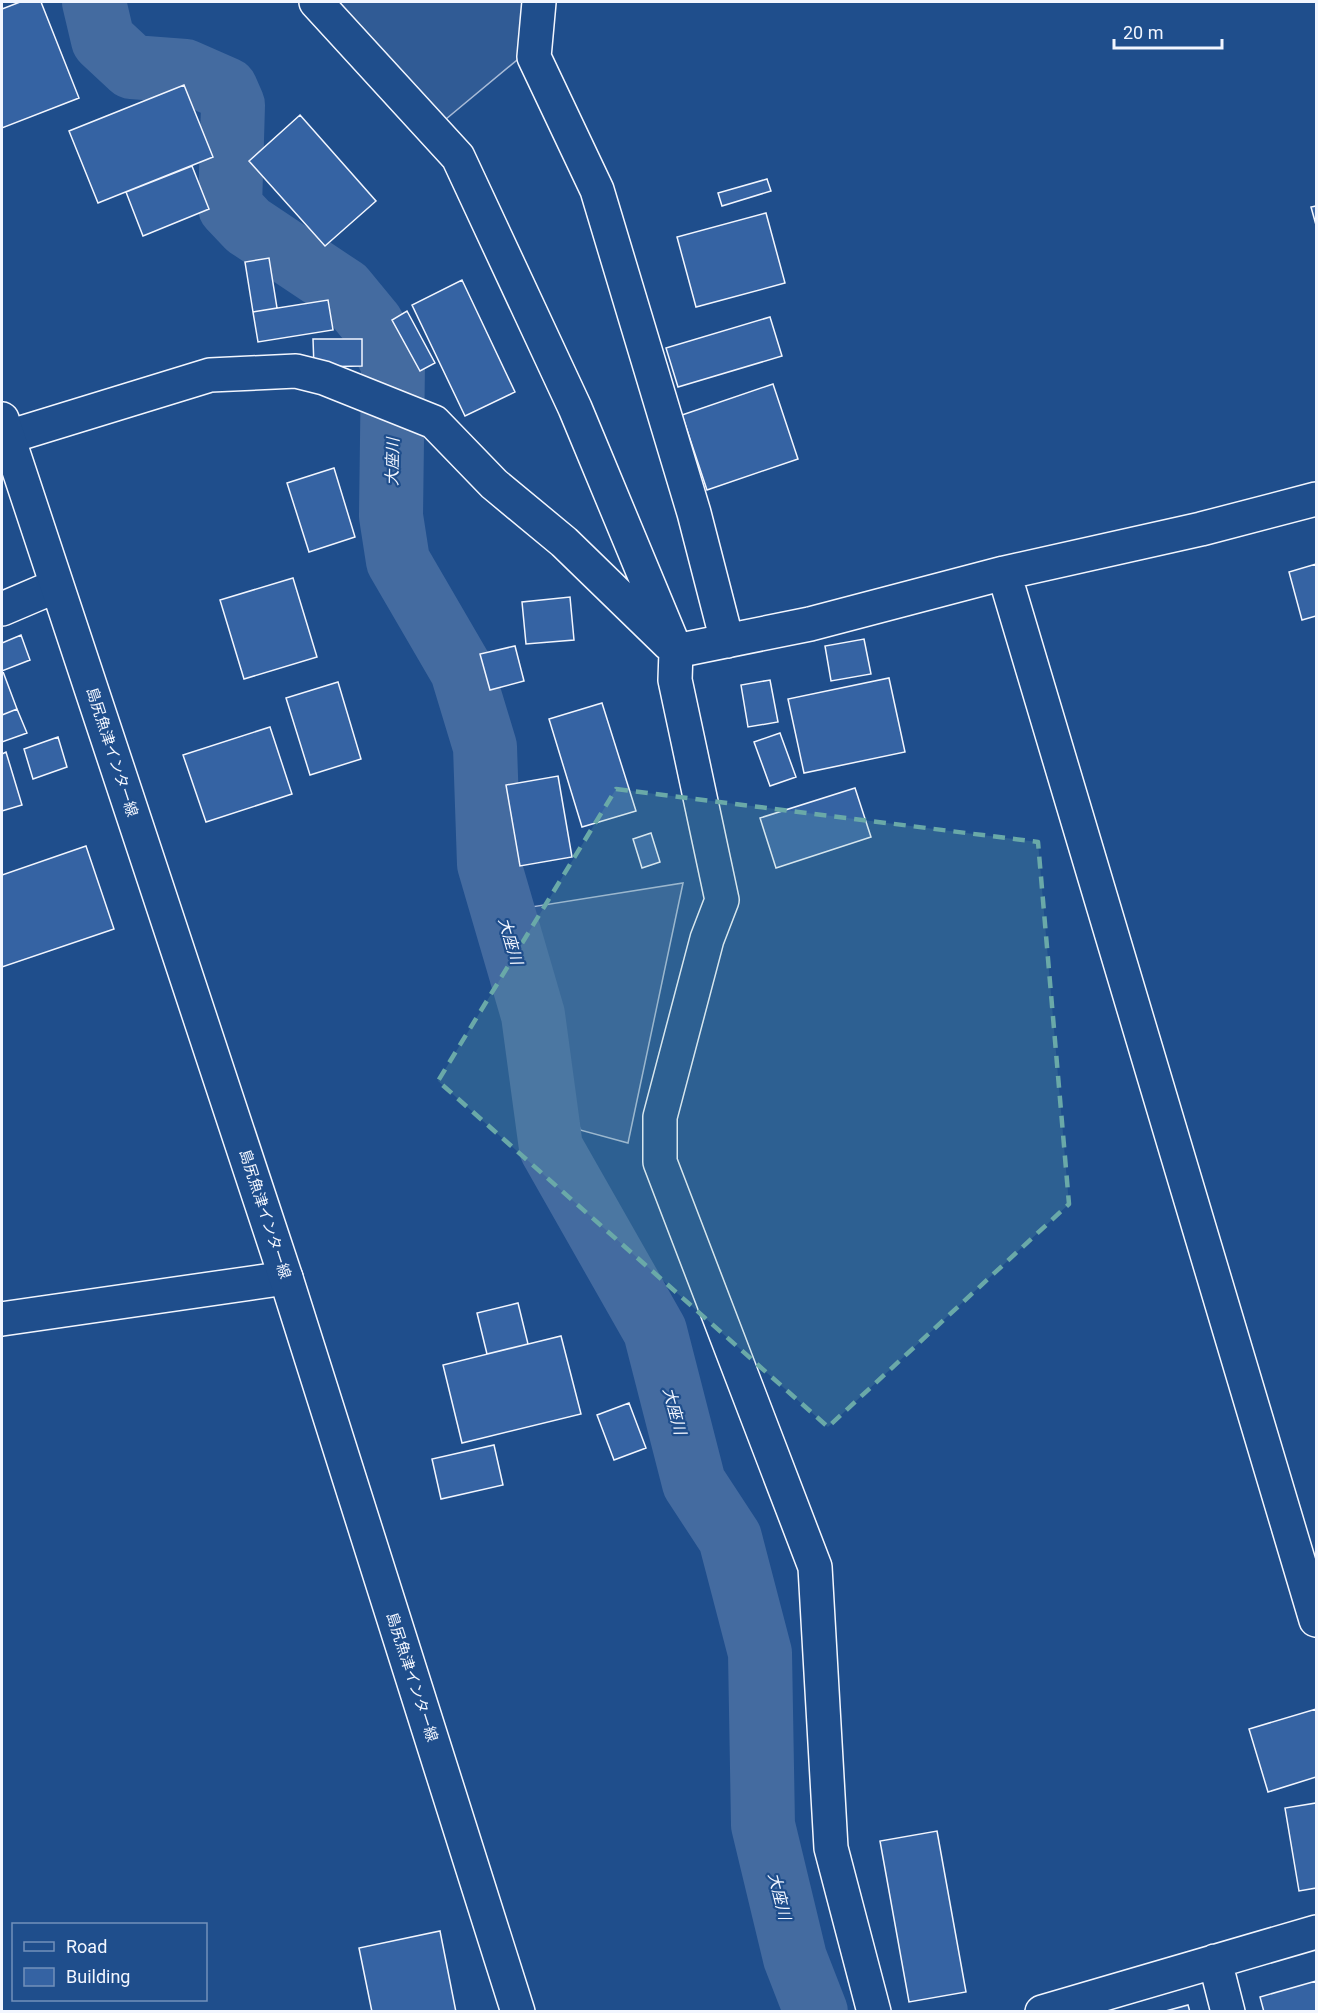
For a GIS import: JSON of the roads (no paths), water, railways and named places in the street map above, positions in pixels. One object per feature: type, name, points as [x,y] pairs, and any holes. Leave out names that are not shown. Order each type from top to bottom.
[{"type":"street","points":[[316,2],[458,157],[574,408],[676,651],[675,680],[722,900],[707,939],[660,1118],[660,1162],[814,1567],[831,1848],[874,2012]]},
{"type":"street","points":[[539,2],[534,57],[597,189],[694,513],[727,641]]},
{"type":"street","points":[[5,428],[210,375],[296,371],[324,378],[434,422],[494,484],[564,542],[676,651]]},
{"type":"street","name":"島尻魚津インター線","points":[[5,428],[286,1278],[518,2012]]},
{"type":"street","points":[[676,651],[810,624],[1004,573],[1201,529],[1317,499]]},
{"type":"street","points":[[1004,573],[1317,1620]]},
{"type":"street","points":[[2,609],[56,586]]},
{"type":"street","points":[[2,1319],[286,1278]]},
{"type":"street","points":[[1042,2012],[1317,1932]]},
{"type":"street","points":[[1215,1961],[1228,2012]]},
{"type":"waterway","name":"大座川","points":[[94,2],[103,40],[132,67],[185,71],[226,89],[233,105],[230,207],[248,226],[344,290],[372,324],[393,364],[391,516],[398,561],[462,671],[485,747],[489,864],[533,1015],[551,1148],[655,1331],[694,1483],[730,1538],[760,1653],[763,1825],[795,1958],[816,2012]]}]
